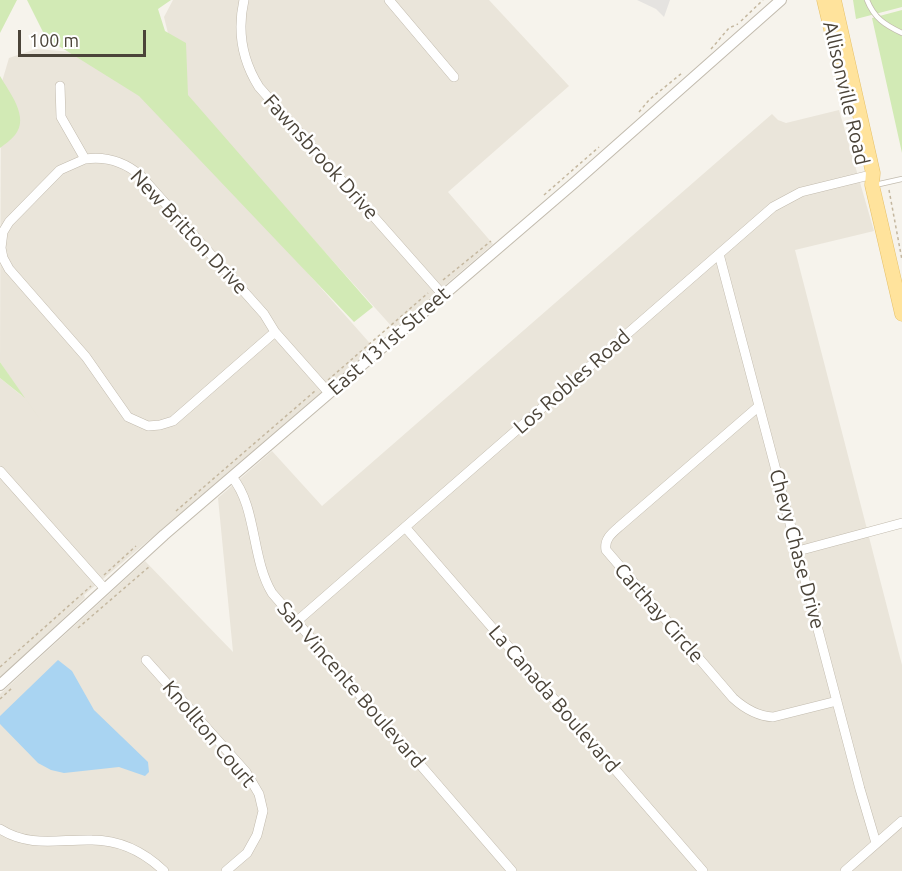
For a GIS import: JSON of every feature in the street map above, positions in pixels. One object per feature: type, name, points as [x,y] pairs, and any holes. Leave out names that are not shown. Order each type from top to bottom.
[{"type":"main road","name":"Allisonville Road","points":[[824,0],[902,314]]},
{"type":"main road","name":"Allisonville Road","points":[[834,0],[873,173],[869,180]]},
{"type":"street","name":"Fawnsbrook Drive","points":[[244,0],[241,21],[243,48],[247,63],[259,87],[443,295]]},
{"type":"street","points":[[389,0],[454,77]]},
{"type":"street","name":"East 131st Street","points":[[0,685],[232,477],[781,0]]},
{"type":"street","points":[[60,86],[61,117],[85,159],[60,170],[9,222],[2,238],[2,253],[9,269],[86,357],[128,417],[148,426],[160,425],[173,420],[275,332]]},
{"type":"street","name":"New Britton Drive","points":[[85,159],[100,158],[117,161],[141,176],[264,314],[275,332],[329,393]]},
{"type":"street","name":"Los Robles Road","points":[[296,622],[773,207],[801,192],[869,180]]},
{"type":"street","name":"Chevy Chase Drive","points":[[719,254],[876,843]]},
{"type":"street","name":"Carthay Circle","points":[[759,406],[620,526],[608,538],[605,545],[606,550],[733,698],[747,710],[773,717],[837,701]]},
{"type":"street","points":[[0,471],[105,589]]},
{"type":"street","name":"San Vincente Boulevard","points":[[232,477],[245,500],[263,576],[272,593],[512,871]]},
{"type":"street","points":[[798,551],[902,523]]},
{"type":"street","name":"La Canada Boulevard","points":[[405,527],[703,871]]},
{"type":"street","name":"Knollton Court","points":[[146,660],[246,772],[260,794],[262,820],[257,835],[246,853],[226,871]]},
{"type":"street","points":[[845,871],[902,821]]},
{"type":"street","points":[[0,829],[16,838],[33,842],[90,840],[112,842],[132,848],[164,871]]},
{"type":"lane","points":[[867,0],[871,11],[880,22],[902,33]]},
{"type":"lane","points":[[869,180],[887,183],[902,179]]},
{"type":"path","points":[[710,50],[729,28],[739,24],[763,0]]},
{"type":"path","points":[[634,116],[649,100],[684,72]]},
{"type":"path","points":[[540,199],[606,141]]},
{"type":"path","points":[[443,280],[497,236]]},
{"type":"path","points":[[71,633],[150,566]]},
{"type":"path","points":[[0,699],[16,684]]},
{"type":"shaded area","points":[[173,0],[489,0],[569,86],[448,192],[493,244],[394,329],[183,94],[164,17]]},
{"type":"shaded area","points":[[637,0],[670,0],[664,17],[656,9]]},
{"type":"shaded area","points":[[36,49],[86,53],[160,106],[375,349],[84,595],[85,598],[0,679],[0,378],[22,396],[0,362],[1,85],[9,58]]},
{"type":"shaded area","points":[[839,110],[874,231],[795,250],[902,665],[902,871],[0,871],[0,694],[145,561],[233,652],[218,498],[272,451],[322,506],[772,114],[778,120],[786,123]]},
{"type":"green space","points":[[0,0],[17,0],[0,33]]},
{"type":"green space","points":[[27,0],[171,0],[158,9],[165,31],[186,43],[188,95],[373,307],[354,322],[139,96],[46,38]]},
{"type":"green space","points":[[853,0],[902,0],[902,7],[856,19]]},
{"type":"green space","points":[[902,10],[902,153],[872,18]]},
{"type":"green space","points":[[0,76],[13,97],[20,120],[15,135],[0,148]]},
{"type":"green space","points":[[0,362],[48,431],[25,398],[0,378]]},
{"type":"water","points":[[58,660],[72,671],[94,710],[148,762],[149,772],[145,776],[119,767],[64,773],[51,770],[38,763],[0,724],[0,716]]}]
